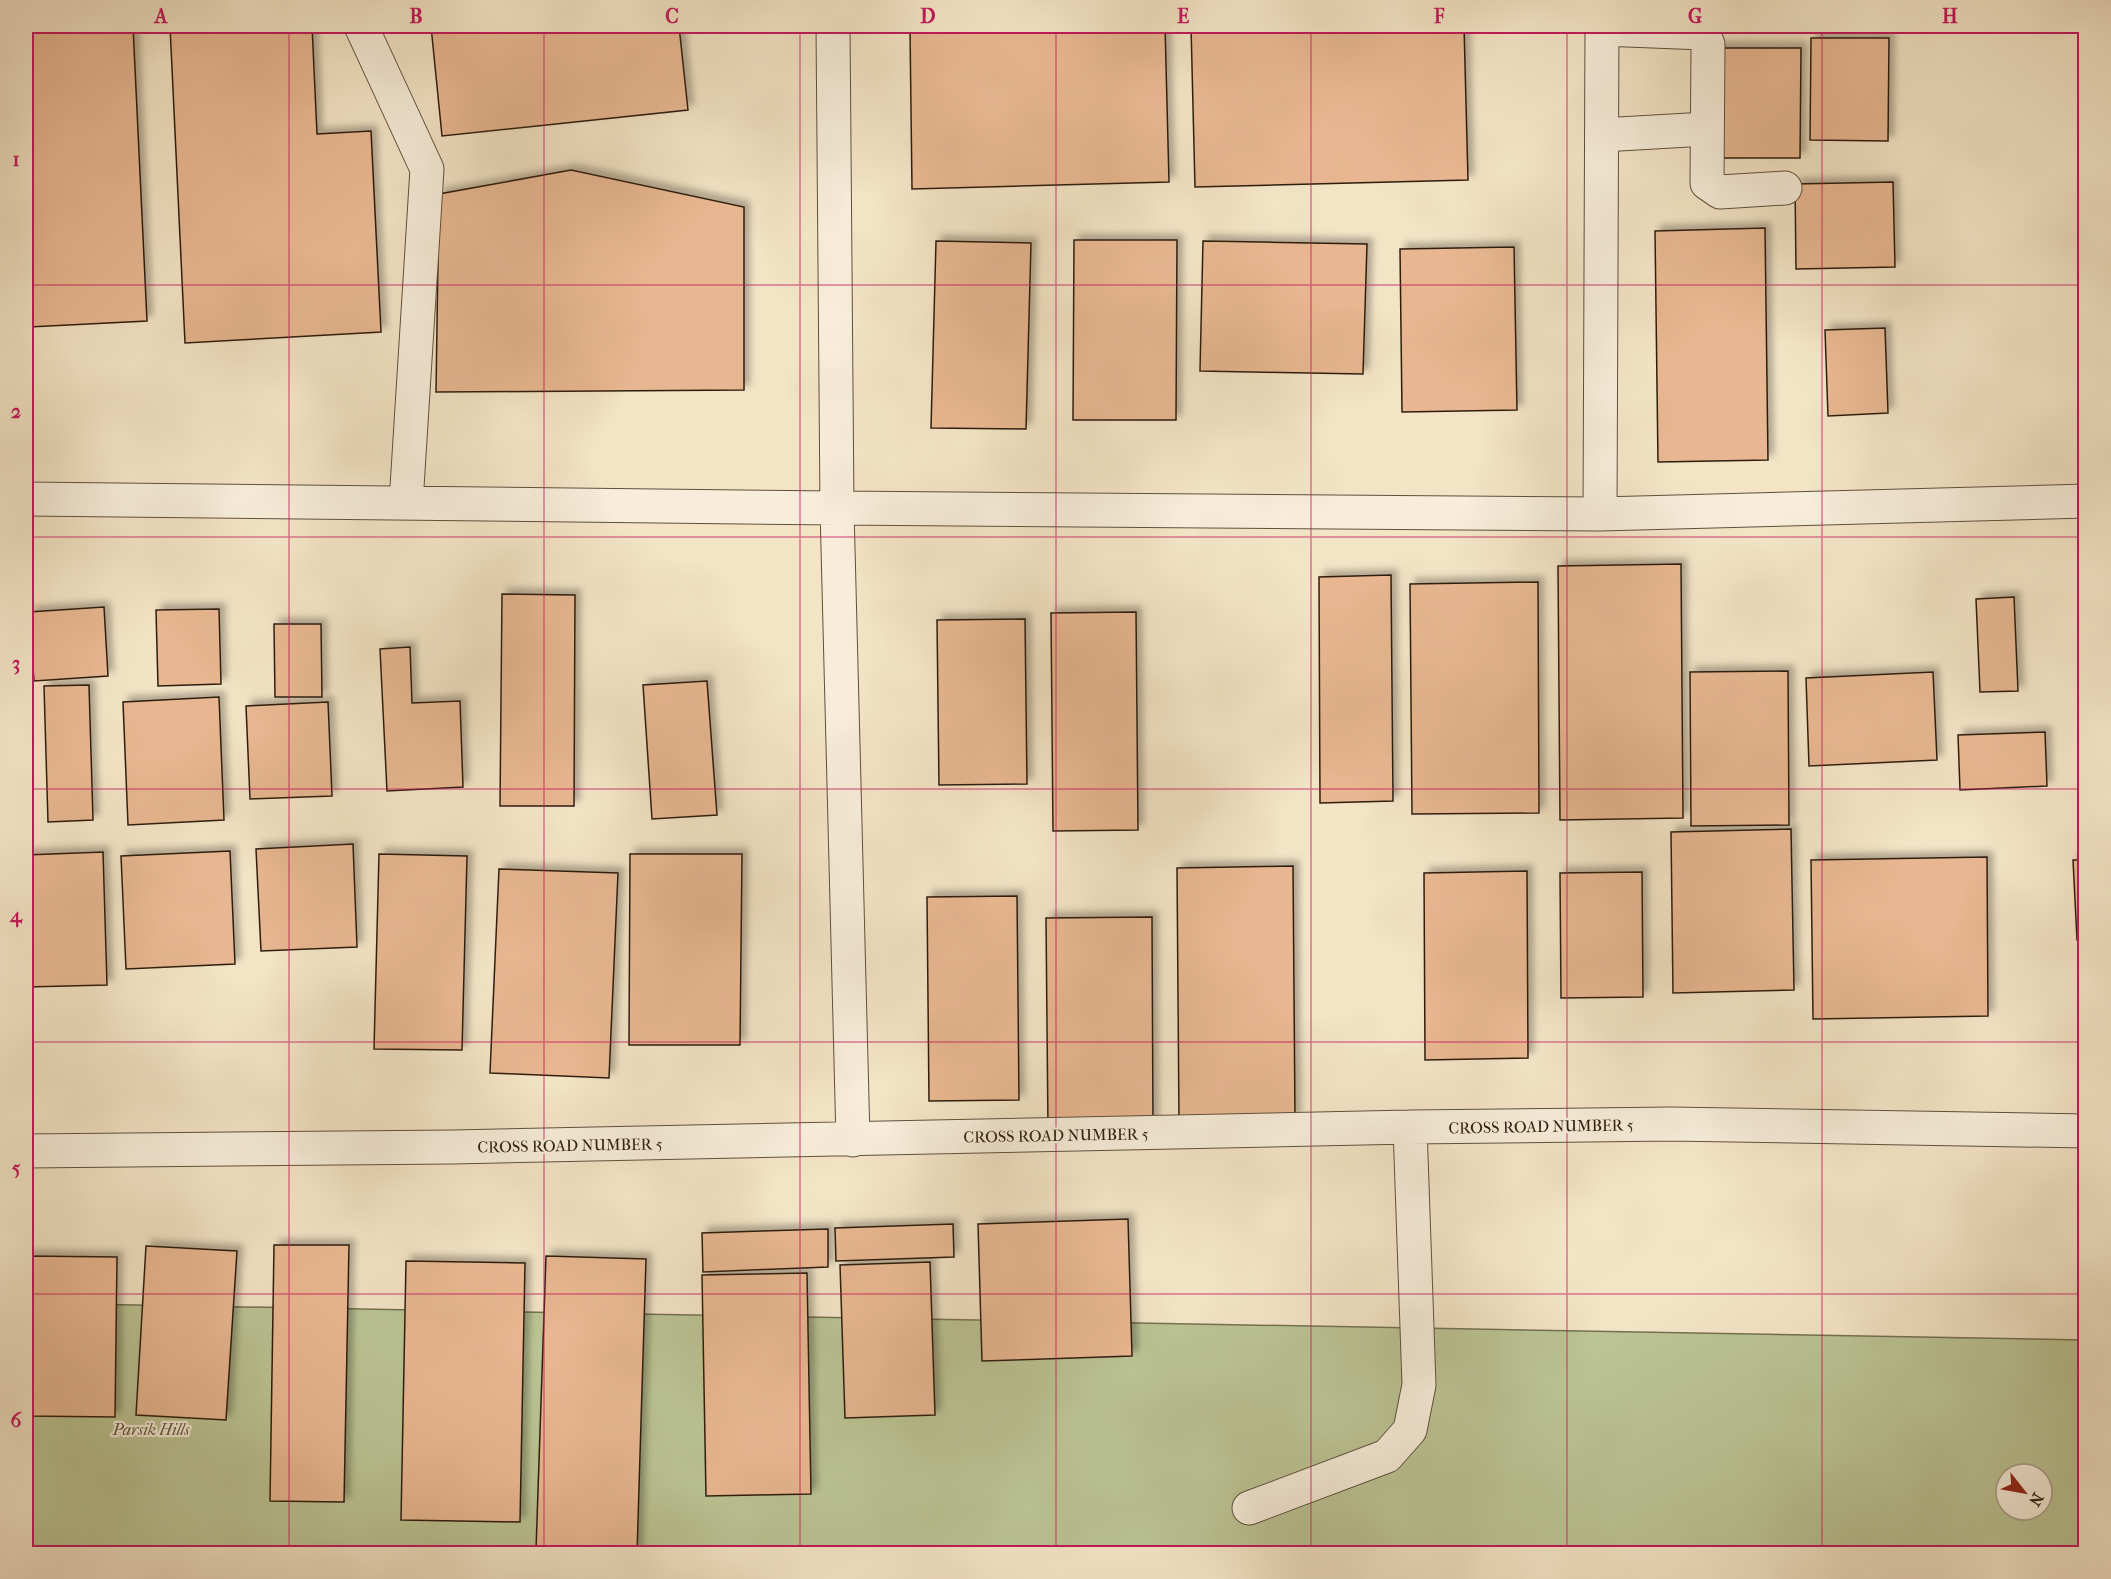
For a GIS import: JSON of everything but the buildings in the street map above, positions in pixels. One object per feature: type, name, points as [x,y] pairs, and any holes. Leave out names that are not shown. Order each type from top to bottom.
[{"type":"street","points":[[361,26],[427,169],[406,503]]},
{"type":"street","points":[[833,26],[837,508],[853,1140]]},
{"type":"street","points":[[1600,514],[1602,27],[1703,33],[1708,44],[1705,176],[1712,189],[1720,192],[1785,188]]},
{"type":"street","points":[[1602,135],[1707,129]]},
{"type":"street","points":[[26,499],[1600,514],[2085,501]]},
{"type":"street","name":"CROSS ROAD NUMBER 5","points":[[26,1151],[453,1147],[1410,1127],[1671,1124],[2085,1131]]},
{"type":"street","points":[[1249,1508],[1388,1456],[1410,1430],[1419,1385],[1410,1127]]},
{"type":"green space","name":"Parsik Hills","points":[[26,1303],[2085,1340],[2085,1553],[26,1553]]}]
